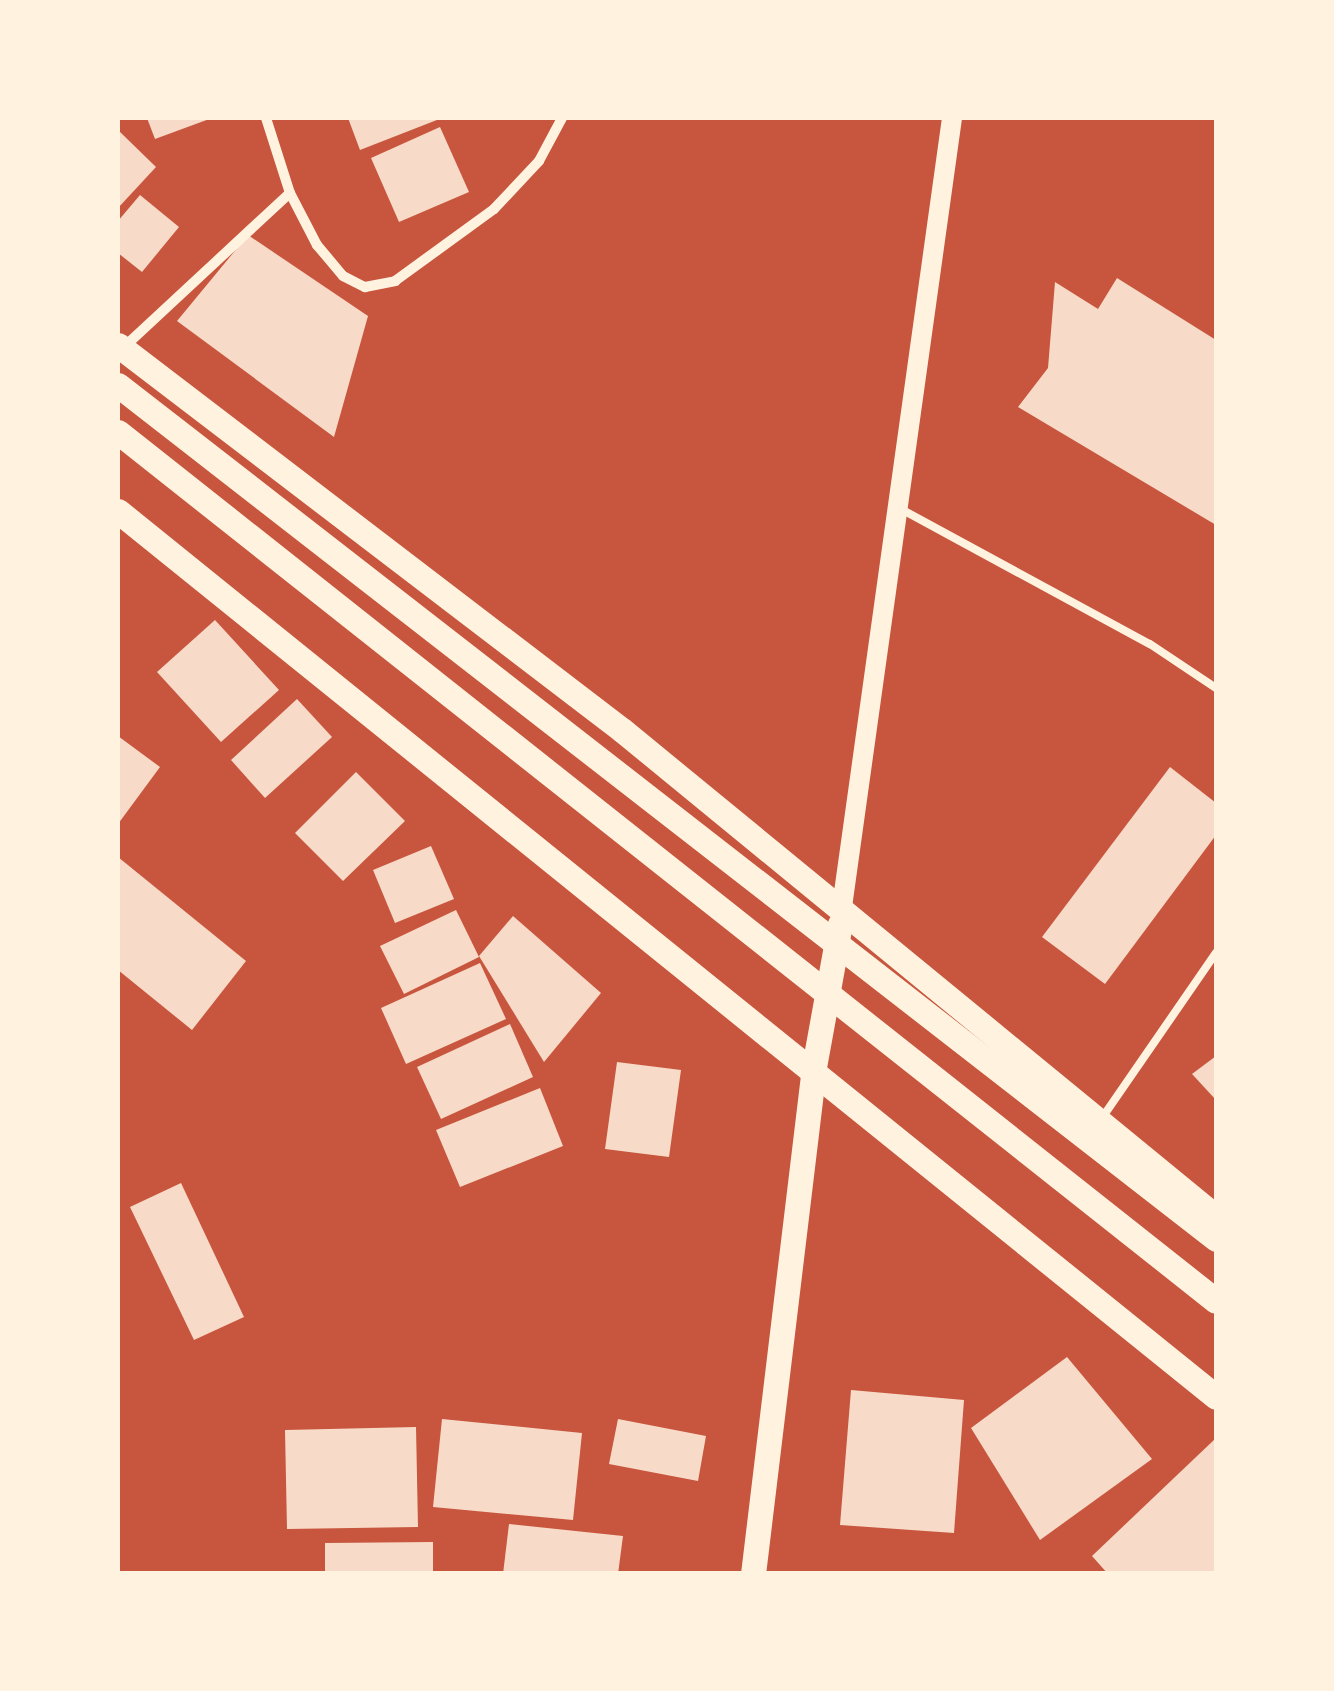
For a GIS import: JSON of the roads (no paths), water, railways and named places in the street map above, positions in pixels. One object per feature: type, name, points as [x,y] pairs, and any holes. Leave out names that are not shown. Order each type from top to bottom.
[{"type":"main road","points":[[753,1574],[814,1067],[841,914],[952,118]]},
{"type":"main road","points":[[120,347],[622,730],[841,914],[1101,1119],[1216,1217]]},
{"type":"main road","points":[[118,384],[760,878],[1216,1239]]},
{"type":"main road","points":[[118,432],[1216,1301]]},
{"type":"main road","points":[[118,511],[814,1067],[1216,1398]]},
{"type":"street","points":[[266,118],[290,193],[317,245],[343,276],[365,288],[395,282],[494,209],[538,161],[562,118]]},
{"type":"street","points":[[120,347],[290,193]]},
{"type":"lane","points":[[895,506],[1150,644],[1216,688]]},
{"type":"lane","points":[[1101,1119],[1216,954]]}]
